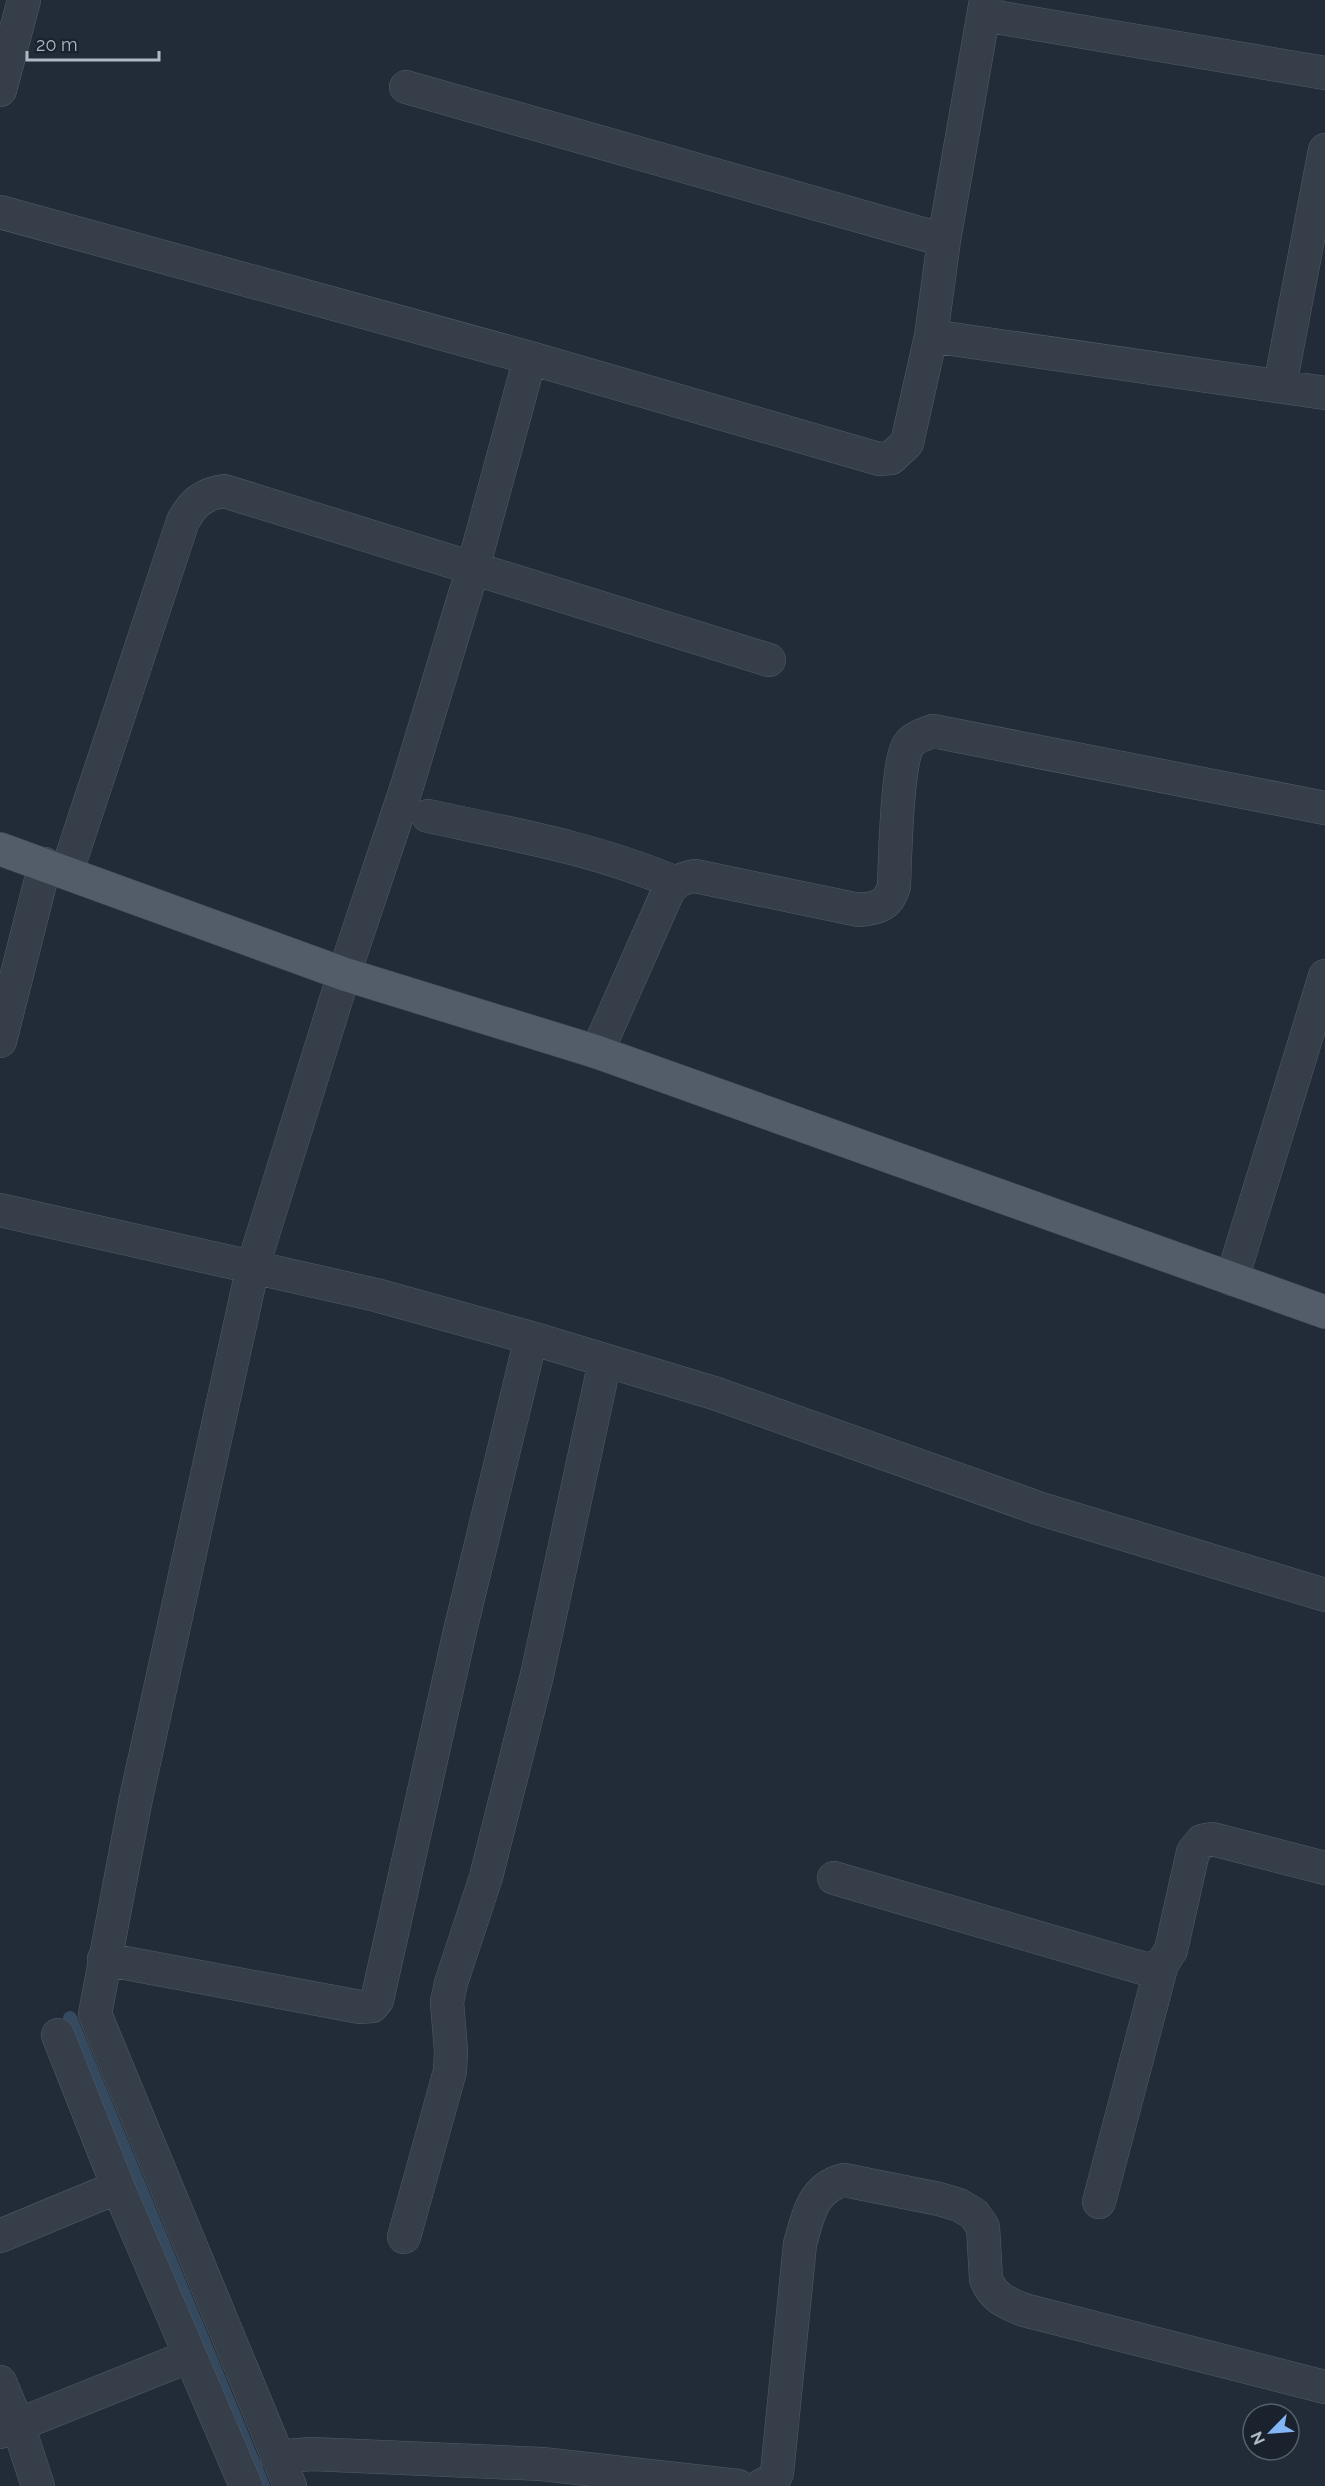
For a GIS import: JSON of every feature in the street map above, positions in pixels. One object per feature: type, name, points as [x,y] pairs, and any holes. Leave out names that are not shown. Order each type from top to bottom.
[{"type":"main road","points":[[0,849],[344,974],[597,1052],[1325,1312]]},
{"type":"street","points":[[0,90],[24,0]]},
{"type":"street","points":[[0,212],[530,358],[879,459],[891,458],[907,443],[931,336],[985,7],[1325,73]]},
{"type":"street","points":[[406,87],[945,240]]},
{"type":"street","points":[[1280,385],[1325,150]]},
{"type":"street","points":[[931,336],[1325,393]]},
{"type":"street","points":[[530,358],[472,568],[407,786],[344,974],[253,1266],[135,1803],[95,2014],[284,2471],[311,2454],[542,2464],[738,2486]]},
{"type":"street","points":[[0,1041],[56,868],[183,521],[192,506],[209,493],[224,491],[769,660]]},
{"type":"street","points":[[597,1052],[666,896],[682,878],[695,876],[858,910],[878,908],[890,899],[894,886],[899,791],[905,751],[908,744],[917,737],[933,731],[1325,808]]},
{"type":"street","points":[[428,816],[588,851],[676,883]]},
{"type":"street","points":[[1232,1279],[1325,976]]},
{"type":"street","points":[[0,1210],[376,1295],[531,1338],[714,1393],[1041,1509],[1325,1595]]},
{"type":"street","points":[[105,1959],[360,2007],[372,2006],[377,2000],[460,1631],[531,1338]]},
{"type":"street","points":[[404,2237],[450,2071],[451,2051],[447,2002],[451,1983],[486,1877],[531,1697],[605,1361]]},
{"type":"street","points":[[1099,2202],[1162,1964],[1171,1950],[1193,1852],[1202,1841],[1212,1839],[1325,1868]]},
{"type":"street","points":[[834,1878],[1149,1970],[1162,1964]]},
{"type":"street","points":[[58,2035],[118,2187],[246,2486]]},
{"type":"street","points":[[761,2486],[774,2479],[777,2474],[803,2234],[810,2206],[819,2193],[831,2183],[844,2180],[939,2199],[959,2205],[974,2214],[983,2227],[986,2279],[997,2297],[1007,2303],[1024,2310],[1325,2387]]},
{"type":"street","points":[[0,2236],[118,2187]]},
{"type":"street","points":[[9,2428],[190,2356]]},
{"type":"street","points":[[0,2382],[9,2428],[38,2486]]},
{"type":"waterway","points":[[70,2018],[263,2486]]}]
